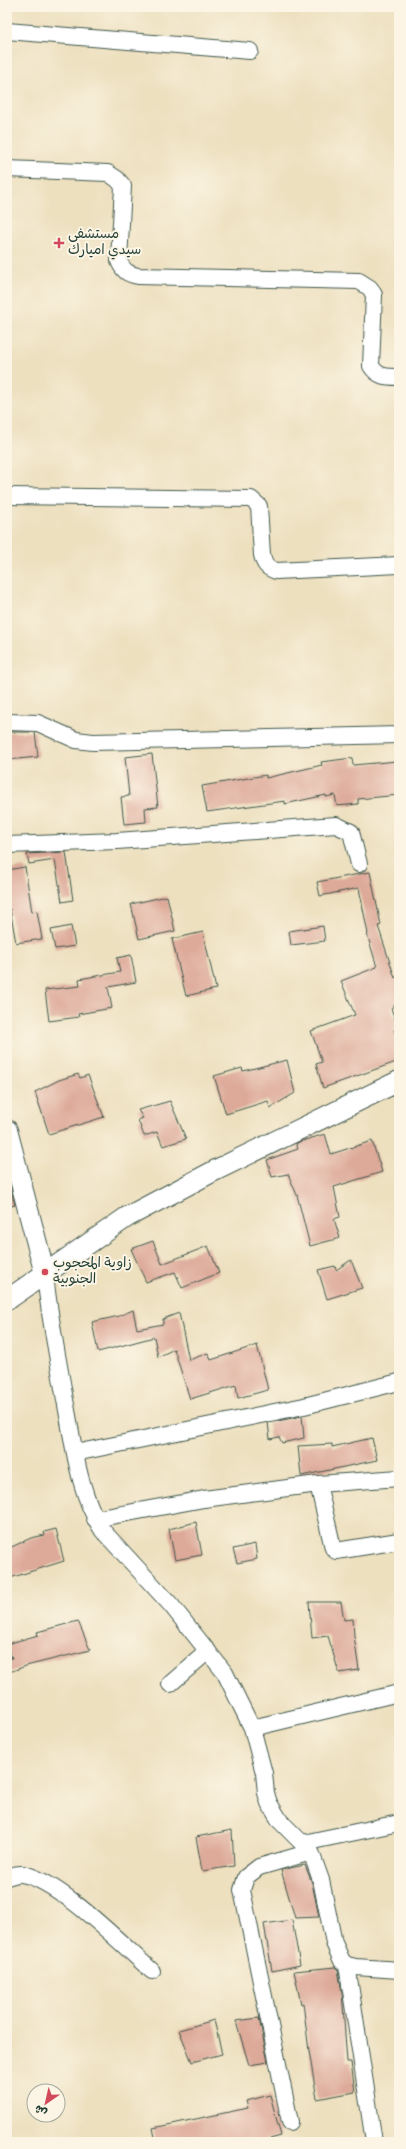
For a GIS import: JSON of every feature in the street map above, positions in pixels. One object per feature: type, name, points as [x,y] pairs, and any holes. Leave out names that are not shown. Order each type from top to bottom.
[{"type":"street","points":[[7,31],[250,51]]},
{"type":"street","points":[[7,170],[108,173],[117,179],[123,186],[119,261],[123,269],[131,274],[138,276],[359,281],[365,283],[374,295],[371,366],[375,373],[384,377],[399,377]]},
{"type":"street","points":[[7,496],[251,499],[259,506],[264,563],[269,568],[276,571],[399,565]]},
{"type":"street","points":[[7,722],[38,723],[76,740],[93,742],[399,735]]},
{"type":"street","points":[[7,845],[117,841],[336,825],[351,832],[360,864]]},
{"type":"street","points":[[7,1300],[127,1217],[214,1171],[399,1081]]},
{"type":"street","points":[[7,1130],[46,1274],[49,1308],[75,1453],[84,1494],[94,1519],[103,1531],[171,1605],[225,1673],[252,1728],[264,1773],[266,1793],[269,1803],[280,1821],[307,1847],[321,1880],[334,1943],[342,1961],[347,1965],[399,1970]]},
{"type":"street","points":[[75,1453],[304,1406],[399,1382]]},
{"type":"street","points":[[94,1519],[204,1499],[318,1484],[399,1478]]},
{"type":"street","points":[[318,1484],[333,1548],[336,1551],[399,1541]]},
{"type":"street","points":[[170,1684],[208,1650]]},
{"type":"street","points":[[252,1728],[399,1693]]},
{"type":"street","points":[[290,2122],[242,1890],[246,1877],[259,1867],[307,1847],[399,1823]]},
{"type":"street","points":[[7,1877],[21,1873],[42,1881],[67,1896],[152,1971]]},
{"type":"street","points":[[347,1965],[374,2142]]},
{"type":"building","points":[[7,732],[35,732],[38,757],[7,760]]},
{"type":"building","points":[[152,754],[158,807],[145,808],[146,822],[124,824],[121,797],[129,796],[125,757]]},
{"type":"building","points":[[352,758],[353,765],[398,761],[399,795],[358,799],[358,804],[337,806],[335,795],[326,797],[326,795],[285,804],[285,801],[207,812],[202,786],[266,775],[266,778],[322,765],[321,762]]},
{"type":"building","points":[[66,852],[73,900],[62,902],[55,860],[29,864],[27,854]]},
{"type":"building","points":[[25,867],[32,912],[37,911],[42,939],[16,943],[10,909],[7,910],[7,870]]},
{"type":"building","points":[[370,872],[381,925],[378,926],[395,978],[399,974],[399,1002],[391,1008],[398,1028],[394,1030],[399,1044],[399,1061],[323,1088],[316,1064],[322,1062],[311,1031],[355,1015],[341,981],[377,967],[367,934],[359,888],[320,896],[317,882]]},
{"type":"building","points":[[167,896],[175,931],[139,939],[131,904]]},
{"type":"building","points":[[71,926],[75,946],[55,949],[51,930]]},
{"type":"building","points":[[323,926],[325,941],[291,945],[289,931]]},
{"type":"building","points":[[203,932],[216,989],[186,996],[172,939]]},
{"type":"building","points":[[131,955],[136,982],[108,987],[112,1008],[78,1014],[79,1017],[49,1021],[45,990],[80,986],[79,979],[120,972],[117,958]]},
{"type":"building","points":[[287,1060],[295,1093],[270,1108],[268,1101],[226,1114],[214,1076],[242,1068],[243,1071]]},
{"type":"building","points":[[78,1074],[80,1078],[88,1075],[104,1117],[49,1134],[35,1092],[59,1080]]},
{"type":"building","points":[[170,1101],[186,1139],[163,1146],[157,1132],[144,1136],[138,1120],[143,1118],[138,1110]]},
{"type":"building","points":[[325,1134],[331,1154],[372,1141],[382,1172],[334,1187],[340,1217],[334,1219],[340,1238],[310,1246],[297,1195],[288,1174],[272,1177],[267,1160],[298,1149],[296,1144],[299,1142]]},
{"type":"building","points":[[7,1175],[15,1205],[7,1207]]},
{"type":"building","points":[[153,1241],[162,1264],[208,1246],[219,1273],[182,1288],[175,1272],[146,1282],[131,1249]]},
{"type":"building","points":[[351,1260],[362,1288],[327,1299],[318,1270],[335,1266],[336,1270]]},
{"type":"building","points":[[133,1310],[137,1329],[163,1324],[163,1319],[179,1313],[189,1360],[208,1353],[211,1360],[257,1345],[268,1390],[238,1398],[236,1385],[190,1399],[174,1349],[158,1357],[154,1337],[98,1352],[92,1322],[119,1316]]},
{"type":"building","points":[[302,1416],[304,1438],[282,1443],[279,1437],[270,1439],[268,1423]]},
{"type":"building","points":[[372,1438],[377,1460],[301,1476],[298,1446],[332,1444],[332,1447]]},
{"type":"building","points":[[196,1522],[202,1555],[175,1560],[169,1529]]},
{"type":"building","points":[[56,1529],[64,1561],[7,1579],[7,1549],[31,1538],[45,1535],[44,1532]]},
{"type":"building","points":[[255,1544],[257,1559],[237,1563],[233,1549]]},
{"type":"building","points":[[309,1602],[341,1602],[344,1620],[353,1619],[359,1670],[339,1673],[328,1636],[312,1638]]},
{"type":"building","points":[[78,1621],[90,1650],[26,1666],[7,1673],[7,1660],[12,1658],[7,1644],[38,1635],[37,1632]]},
{"type":"building","points":[[232,1830],[234,1866],[202,1871],[196,1837]]},
{"type":"building","points":[[305,1865],[312,1883],[319,1917],[295,1918],[281,1870]]},
{"type":"building","points":[[292,1920],[300,1965],[272,1971],[264,1924]]},
{"type":"building","points":[[335,1967],[338,1970],[342,1992],[347,2062],[351,2062],[355,2092],[317,2099],[303,2003],[301,2004],[294,1971]]},
{"type":"building","points":[[259,2018],[268,2062],[249,2065],[236,2021]]},
{"type":"building","points":[[214,2020],[222,2054],[192,2062],[179,2030]]},
{"type":"building","points":[[270,2095],[281,2136],[259,2142],[156,2142],[153,2128],[248,2108],[246,2101]]},
{"type":"place","name":"مستشفى سيدي اميارك","points":[[59,243]]},
{"type":"place","name":"زاوية المحجوب الجنوبية","points":[[45,1272]]}]
